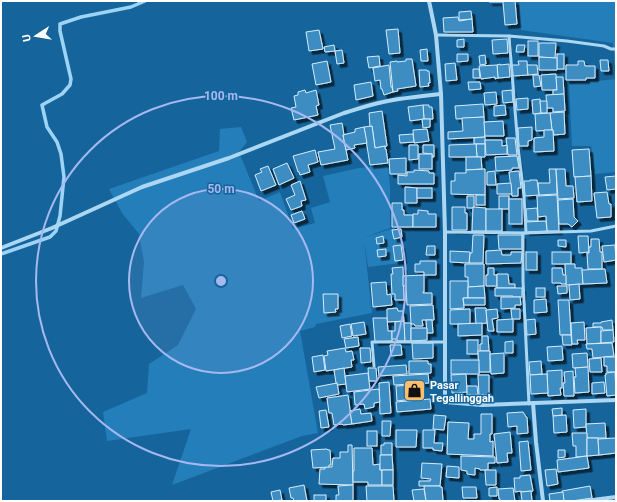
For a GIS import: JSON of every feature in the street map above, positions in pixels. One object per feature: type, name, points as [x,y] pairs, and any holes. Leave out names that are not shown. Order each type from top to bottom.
[{"type":"street","points":[[429,1],[436,35],[441,94],[445,232],[445,402],[482,405],[616,400]]},
{"type":"street","points":[[1,248],[52,228],[142,187],[229,158],[344,113],[401,98],[441,94]]},
{"type":"street","points":[[531,403],[543,501]]},
{"type":"street","points":[[585,501],[616,497]]},
{"type":"lane","points":[[436,35],[509,36],[567,41],[616,49]]},
{"type":"lane","points":[[509,36],[518,147],[524,196],[524,304],[531,403]]},
{"type":"lane","points":[[445,232],[524,233],[591,231],[616,226]]},
{"type":"lane","points":[[374,366],[372,342],[444,342]]},
{"type":"shaded area","points":[[519,1],[616,1],[616,79],[613,43],[521,30]]},
{"type":"shaded area","points":[[616,79],[616,172],[595,174],[591,146],[572,146],[569,84]]},
{"type":"shaded area","points":[[241,127],[247,142],[239,152],[259,201],[280,192],[293,229],[315,223],[311,208],[330,202],[323,176],[359,168],[388,165],[390,188],[390,228],[363,238],[391,229],[401,228],[403,259],[400,263],[368,267],[364,241],[372,313],[316,324],[315,327],[300,331],[318,433],[302,436],[172,485],[191,429],[107,441],[103,412],[147,393],[149,364],[178,345],[196,309],[183,285],[141,298],[144,262],[139,234],[122,213],[109,189],[219,151],[220,129]]},
{"type":"building","points":[[489,1],[515,1],[517,24],[505,25],[503,2]]},
{"type":"building","points":[[471,11],[472,19],[459,20],[459,12]]},
{"type":"building","points":[[458,17],[459,21],[472,19],[473,32],[444,32],[443,18]]},
{"type":"building","points":[[398,29],[400,53],[389,54],[386,30]]},
{"type":"building","points":[[319,30],[323,49],[309,51],[306,32]]},
{"type":"building","points":[[464,39],[464,47],[457,47],[457,40]]},
{"type":"building","points":[[507,39],[508,53],[493,54],[492,40]]},
{"type":"building","points":[[528,41],[538,41],[538,56],[528,56]]},
{"type":"building","points":[[539,43],[556,43],[555,58],[539,57]]},
{"type":"building","points":[[334,45],[335,51],[325,52],[324,47]]},
{"type":"building","points":[[517,45],[525,45],[524,52],[516,52]]},
{"type":"building","points":[[427,49],[428,61],[421,61],[420,50]]},
{"type":"building","points":[[342,50],[344,63],[337,64],[335,51]]},
{"type":"building","points":[[457,54],[468,54],[468,61],[457,62]]},
{"type":"building","points":[[557,54],[564,54],[564,69],[557,69]]},
{"type":"building","points":[[485,55],[486,64],[480,65],[479,56]]},
{"type":"building","points":[[379,56],[380,66],[369,68],[367,57]]},
{"type":"building","points":[[539,57],[557,58],[557,70],[539,70]]},
{"type":"building","points":[[406,59],[412,59],[416,86],[397,89],[398,91],[393,92],[390,62],[406,61]]},
{"type":"building","points":[[600,60],[608,60],[609,71],[601,71]]},
{"type":"building","points":[[327,61],[331,82],[316,85],[312,64]]},
{"type":"building","points":[[518,61],[527,61],[528,75],[513,76],[512,65],[519,65]]},
{"type":"building","points":[[578,61],[584,61],[585,66],[595,66],[595,78],[586,78],[586,80],[566,80],[566,65],[578,65]]},
{"type":"building","points":[[455,63],[457,80],[446,81],[445,64]]},
{"type":"building","points":[[509,64],[510,77],[498,78],[497,65]]},
{"type":"building","points":[[389,65],[391,87],[393,92],[384,95],[381,89],[380,80],[375,81],[373,68]]},
{"type":"building","points":[[497,65],[498,78],[481,79],[479,66]]},
{"type":"building","points":[[527,65],[537,65],[538,74],[528,75]]},
{"type":"building","points":[[473,69],[479,69],[480,78],[473,78]]},
{"type":"building","points":[[419,70],[429,71],[429,86],[420,87]]},
{"type":"building","points":[[556,74],[557,90],[542,90],[541,75]]},
{"type":"building","points":[[533,75],[539,75],[541,86],[534,87]]},
{"type":"building","points":[[556,77],[563,77],[564,94],[553,95],[553,90],[557,90]]},
{"type":"building","points":[[371,82],[373,96],[356,100],[354,85]]},
{"type":"building","points":[[468,82],[480,82],[481,89],[469,90]]},
{"type":"building","points":[[305,90],[306,93],[316,90],[319,105],[316,106],[318,115],[294,120],[291,108],[296,107],[294,96],[298,95],[298,92]]},
{"type":"building","points":[[512,90],[513,102],[503,103],[502,91]]},
{"type":"building","points":[[496,92],[497,104],[485,105],[484,93]]},
{"type":"building","points":[[564,94],[565,111],[553,112],[553,108],[547,108],[546,95]]},
{"type":"building","points":[[528,98],[528,109],[517,110],[516,99]]},
{"type":"building","points":[[540,99],[541,113],[533,114],[532,100]]},
{"type":"building","points":[[540,101],[547,101],[547,113],[541,113]]},
{"type":"building","points":[[483,104],[484,117],[456,119],[455,106]]},
{"type":"building","points":[[423,105],[429,105],[429,107],[432,107],[433,119],[424,119]]},
{"type":"building","points":[[423,105],[424,119],[410,121],[408,107]]},
{"type":"building","points":[[505,105],[506,115],[494,116],[494,106]]},
{"type":"building","points":[[382,111],[387,146],[375,148],[372,126],[370,127],[369,113]]},
{"type":"building","points":[[564,112],[565,134],[554,135],[550,113]]},
{"type":"building","points":[[550,113],[552,130],[536,131],[535,114]]},
{"type":"building","points":[[484,117],[485,137],[448,139],[448,132],[463,131],[462,118]]},
{"type":"building","points":[[422,119],[430,119],[430,127],[423,128]]},
{"type":"building","points":[[503,121],[504,136],[485,136],[484,122]]},
{"type":"building","points":[[342,123],[348,160],[321,165],[318,152],[335,149],[330,125]]},
{"type":"building","points":[[372,126],[375,148],[385,146],[388,163],[370,165],[364,127]]},
{"type":"building","points":[[364,127],[367,143],[354,145],[355,148],[346,150],[343,135],[355,132],[355,129]]},
{"type":"building","points":[[532,127],[532,140],[528,141],[528,146],[519,146],[518,128]]},
{"type":"building","points":[[427,129],[429,141],[414,143],[413,130]]},
{"type":"building","points":[[544,130],[553,130],[554,151],[534,152],[534,138],[544,137]]},
{"type":"building","points":[[413,134],[414,142],[400,143],[399,135]]},
{"type":"building","points":[[485,137],[485,144],[474,144],[474,138]]},
{"type":"building","points":[[506,138],[515,138],[517,155],[508,155]]},
{"type":"building","points":[[485,140],[502,140],[502,146],[507,145],[507,154],[486,155]]},
{"type":"building","points":[[476,144],[485,144],[485,157],[477,157]]},
{"type":"building","points":[[476,144],[477,157],[449,157],[449,145]]},
{"type":"building","points":[[409,145],[418,145],[418,159],[409,160]]},
{"type":"building","points":[[423,145],[434,145],[434,157],[432,157],[432,154],[423,153]]},
{"type":"building","points":[[589,149],[591,176],[574,177],[572,150]]},
{"type":"building","points":[[315,150],[318,162],[308,165],[310,172],[300,175],[293,156]]},
{"type":"building","points":[[419,154],[432,154],[432,169],[419,169]]},
{"type":"building","points":[[517,156],[519,168],[496,171],[495,157]]},
{"type":"building","points":[[466,157],[481,157],[482,169],[466,170]]},
{"type":"building","points":[[406,158],[406,174],[390,174],[389,159]]},
{"type":"building","points":[[287,163],[294,178],[279,185],[273,169]]},
{"type":"building","points":[[268,166],[276,185],[261,191],[255,175],[262,172],[260,169]]},
{"type":"building","points":[[485,169],[485,195],[451,194],[451,181],[455,181],[455,173],[466,173],[466,170]]},
{"type":"building","points":[[549,169],[556,169],[557,194],[539,195],[538,183],[550,183]]},
{"type":"building","points":[[556,169],[565,169],[566,186],[573,186],[574,198],[558,199]]},
{"type":"building","points":[[414,170],[429,171],[429,173],[434,173],[434,184],[398,184],[398,175],[407,176],[407,172],[414,172]]},
{"type":"building","points":[[495,171],[496,185],[487,185],[487,172]]},
{"type":"building","points":[[519,171],[521,188],[518,188],[518,196],[512,196],[509,172]]},
{"type":"building","points":[[591,176],[592,201],[577,202],[575,177]]},
{"type":"building","points":[[616,176],[616,189],[607,190],[605,177]]},
{"type":"building","points":[[537,180],[539,195],[525,196],[524,181]]},
{"type":"building","points":[[300,181],[306,200],[301,201],[302,206],[291,210],[286,199],[295,195],[291,185]]},
{"type":"building","points":[[511,183],[512,194],[497,194],[497,184]]},
{"type":"building","points":[[405,187],[417,188],[417,203],[405,203]]},
{"type":"building","points":[[417,188],[432,188],[432,198],[417,198]]},
{"type":"building","points":[[607,192],[609,204],[611,204],[611,217],[597,218],[594,193]]},
{"type":"building","points":[[476,195],[485,195],[485,205],[476,205]]},
{"type":"building","points":[[557,195],[559,231],[547,231],[546,216],[538,217],[537,196]]},
{"type":"building","points":[[467,196],[474,196],[474,207],[467,208]]},
{"type":"building","points":[[499,196],[509,196],[509,209],[499,209]]},
{"type":"building","points":[[509,199],[522,199],[522,224],[509,224]]},
{"type":"building","points":[[573,199],[574,217],[578,221],[572,227],[568,224],[559,224],[558,200]]},
{"type":"building","points":[[392,203],[402,203],[404,215],[413,215],[413,227],[392,227]]},
{"type":"building","points":[[452,207],[465,207],[465,213],[467,213],[467,230],[452,230]]},
{"type":"building","points":[[473,207],[486,208],[486,231],[472,231]]},
{"type":"building","points":[[537,208],[538,221],[527,221],[526,209]]},
{"type":"building","points":[[486,209],[502,209],[502,231],[486,231]]},
{"type":"building","points":[[418,210],[428,211],[428,214],[436,214],[436,227],[413,227],[413,214],[418,214]]},
{"type":"building","points":[[302,211],[305,219],[294,223],[291,215]]},
{"type":"building","points":[[546,221],[547,231],[526,232],[526,222]]},
{"type":"building","points":[[401,229],[402,237],[394,239],[392,230]]},
{"type":"building","points":[[473,235],[484,235],[483,263],[469,263],[470,253],[472,253]]},
{"type":"building","points":[[498,235],[522,235],[522,249],[499,249]]},
{"type":"building","points":[[383,236],[384,243],[377,244],[376,238]]},
{"type":"building","points":[[578,236],[588,236],[589,252],[579,253]]},
{"type":"building","points":[[591,239],[599,239],[600,252],[602,252],[602,269],[588,269],[587,253],[589,253],[589,247],[591,247]]},
{"type":"building","points":[[558,240],[566,240],[566,247],[558,246]]},
{"type":"building","points":[[401,245],[403,260],[395,261],[393,246]]},
{"type":"building","points":[[615,245],[616,260],[604,262],[602,246]]},
{"type":"building","points":[[427,246],[435,246],[435,255],[426,255]]},
{"type":"building","points":[[386,249],[386,256],[378,257],[377,250]]},
{"type":"building","points":[[501,250],[502,255],[511,255],[511,252],[522,252],[521,263],[486,264],[486,251]]},
{"type":"building","points":[[450,251],[470,252],[469,263],[450,262]]},
{"type":"building","points":[[526,252],[537,252],[537,270],[526,270]]},
{"type":"building","points":[[552,252],[571,252],[571,264],[552,264]]},
{"type":"building","points":[[420,261],[436,261],[436,275],[424,275],[424,272],[415,272],[415,264],[420,264]]},
{"type":"building","points":[[465,264],[484,264],[484,286],[468,287],[468,277],[465,277]]},
{"type":"building","points":[[565,264],[575,264],[575,268],[582,268],[583,284],[566,285]]},
{"type":"building","points":[[403,267],[404,300],[395,300],[395,294],[392,294],[392,268]]},
{"type":"building","points":[[488,268],[494,268],[494,275],[497,275],[497,286],[486,286],[486,275],[488,275]]},
{"type":"building","points":[[552,268],[562,268],[563,275],[566,275],[566,284],[552,283]]},
{"type":"building","points":[[605,269],[607,283],[583,284],[582,270]]},
{"type":"building","points":[[497,274],[508,274],[509,284],[515,284],[515,288],[497,288]]},
{"type":"building","points":[[424,275],[423,293],[432,293],[432,304],[407,305],[406,286],[403,286],[403,276]]},
{"type":"building","points":[[450,281],[468,281],[468,298],[463,298],[464,308],[450,309]]},
{"type":"building","points":[[386,282],[387,295],[391,294],[392,305],[373,307],[371,283]]},
{"type":"building","points":[[579,284],[580,299],[570,300],[569,285]]},
{"type":"building","points":[[484,286],[485,298],[468,298],[468,287]]},
{"type":"building","points":[[557,286],[567,286],[567,293],[558,294]]},
{"type":"building","points":[[495,288],[522,288],[522,297],[495,296]]},
{"type":"building","points":[[536,288],[545,288],[545,297],[536,297]]},
{"type":"building","points":[[323,294],[338,294],[338,309],[335,309],[336,312],[324,313]]},
{"type":"building","points":[[501,297],[520,297],[521,305],[515,305],[515,308],[501,309]]},
{"type":"building","points":[[463,298],[485,298],[485,305],[464,305]]},
{"type":"building","points":[[546,299],[547,312],[534,313],[534,300]]},
{"type":"building","points":[[558,300],[569,300],[571,335],[560,335]]},
{"type":"building","points":[[433,305],[434,320],[422,320],[423,326],[415,326],[414,324],[411,324],[410,306]]},
{"type":"building","points":[[397,308],[398,311],[403,311],[404,321],[387,322],[387,309]]},
{"type":"building","points":[[475,308],[486,308],[487,323],[476,324]]},
{"type":"building","points":[[470,309],[470,324],[450,324],[450,310]]},
{"type":"building","points":[[497,309],[498,318],[492,319],[494,331],[488,331],[486,310]]},
{"type":"building","points":[[511,309],[520,309],[520,319],[512,319]]},
{"type":"building","points":[[373,318],[387,318],[388,331],[392,331],[392,341],[375,342]]},
{"type":"building","points":[[513,319],[513,332],[497,332],[497,320]]},
{"type":"building","points":[[535,319],[536,334],[527,335],[526,320]]},
{"type":"building","points":[[426,320],[432,320],[433,333],[427,333]]},
{"type":"building","points":[[612,320],[613,330],[603,330],[602,327],[593,327],[593,323],[601,323]]},
{"type":"building","points":[[404,321],[405,341],[397,341],[397,339],[392,339],[392,331],[395,331],[395,322]]},
{"type":"building","points":[[364,322],[366,334],[353,336],[351,324]]},
{"type":"building","points":[[584,322],[585,340],[577,340],[578,344],[572,344],[571,323]]},
{"type":"building","points":[[404,323],[411,323],[411,341],[405,341]]},
{"type":"building","points":[[482,323],[482,335],[458,336],[458,324]]},
{"type":"building","points":[[350,324],[352,336],[342,338],[340,326]]},
{"type":"building","points":[[601,327],[601,343],[587,344],[586,328]]},
{"type":"building","points":[[411,328],[427,328],[427,340],[411,341]]},
{"type":"building","points":[[613,330],[614,342],[601,343],[601,331]]},
{"type":"building","points":[[562,335],[571,335],[572,345],[563,345]]},
{"type":"building","points":[[482,336],[488,336],[489,351],[480,351]]},
{"type":"building","points":[[358,337],[359,346],[346,348],[344,339]]},
{"type":"building","points":[[467,340],[478,340],[478,354],[467,354]]},
{"type":"building","points":[[513,341],[513,353],[505,353],[505,342]]},
{"type":"building","points":[[412,343],[433,343],[433,358],[413,359]]},
{"type":"building","points":[[612,343],[614,356],[593,358],[592,349],[587,349],[586,344]]},
{"type":"building","points":[[390,345],[401,345],[402,355],[391,356]]},
{"type":"building","points":[[562,346],[563,360],[548,361],[547,347]]},
{"type":"building","points":[[345,348],[346,352],[352,351],[354,360],[351,360],[352,367],[326,371],[324,356],[328,355],[327,351]]},
{"type":"building","points":[[360,348],[370,348],[371,362],[361,363]]},
{"type":"building","points":[[478,351],[490,351],[490,372],[479,372]]},
{"type":"building","points":[[504,353],[504,373],[491,374],[490,354]]},
{"type":"building","points":[[587,353],[588,367],[573,368],[572,354]]},
{"type":"building","points":[[323,355],[325,370],[314,372],[312,357]]},
{"type":"building","points":[[604,357],[616,357],[616,372],[607,372],[607,366],[604,366]]},
{"type":"building","points":[[601,358],[602,372],[590,372],[589,359]]},
{"type":"building","points":[[451,360],[479,360],[479,374],[451,374]]},
{"type":"building","points":[[409,361],[428,361],[428,364],[431,364],[431,373],[409,374]]},
{"type":"building","points":[[541,361],[542,374],[530,375],[529,362]]},
{"type":"building","points":[[406,365],[407,374],[379,376],[378,367]]},
{"type":"building","points":[[588,367],[589,392],[575,393],[575,368]]},
{"type":"building","points":[[344,368],[346,384],[337,385],[334,370]]},
{"type":"building","points":[[368,368],[376,368],[377,381],[369,381]]},
{"type":"building","points":[[562,370],[562,388],[560,388],[561,395],[548,396],[547,371]]},
{"type":"building","points":[[573,371],[574,396],[564,396],[564,372]]},
{"type":"building","points":[[615,372],[616,395],[607,396],[605,375],[606,373]]},
{"type":"building","points":[[368,373],[370,389],[347,392],[345,376]]},
{"type":"building","points":[[428,374],[429,383],[394,385],[393,376]]},
{"type":"building","points":[[466,374],[467,392],[452,393],[451,375]]},
{"type":"building","points":[[547,374],[548,393],[531,394],[530,375]]},
{"type":"building","points":[[478,375],[489,375],[489,395],[479,395]]},
{"type":"building","points":[[389,382],[391,413],[380,414],[379,383]]},
{"type":"building","points":[[604,382],[605,393],[592,394],[592,383]]},
{"type":"building","points":[[337,383],[339,394],[319,398],[316,387]]},
{"type":"building","points":[[412,385],[413,399],[397,401],[396,386]]},
{"type":"building","points":[[467,386],[477,386],[478,395],[467,395]]},
{"type":"building","points":[[379,389],[380,402],[374,403],[374,407],[365,409],[364,404],[355,405],[354,392]]},
{"type":"building","points":[[348,395],[352,424],[334,425],[332,413],[329,413],[327,398]]},
{"type":"building","points":[[430,399],[431,409],[397,412],[396,402]]},
{"type":"building","points":[[562,408],[562,415],[553,416],[552,409]]},
{"type":"building","points":[[360,409],[361,414],[371,413],[372,421],[352,424],[350,411]]},
{"type":"building","points":[[586,409],[586,427],[574,428],[573,410]]},
{"type":"building","points":[[326,410],[329,427],[321,428],[319,411]]},
{"type":"building","points":[[523,412],[527,417],[528,433],[517,434],[517,426],[508,427],[507,413]]},
{"type":"building","points":[[481,414],[492,414],[492,434],[490,434],[490,442],[493,441],[493,456],[447,454],[448,422],[469,423],[468,439],[474,439],[474,434],[481,434]]},
{"type":"building","points":[[434,415],[446,416],[444,430],[433,429]]},
{"type":"building","points":[[566,415],[567,432],[554,433],[553,416]]},
{"type":"building","points":[[382,421],[391,421],[390,436],[382,436]]},
{"type":"building","points":[[605,423],[606,438],[587,438],[586,424]]},
{"type":"building","points":[[396,430],[417,430],[416,447],[396,447]]},
{"type":"building","points":[[423,430],[435,430],[434,443],[443,443],[442,451],[433,450],[433,448],[423,448]]},
{"type":"building","points":[[367,431],[377,431],[377,446],[367,446]]},
{"type":"building","points":[[510,432],[512,453],[507,453],[508,462],[497,463],[494,434]]},
{"type":"building","points":[[572,433],[587,433],[587,456],[576,457],[576,446],[573,446]]},
{"type":"building","points":[[587,438],[598,438],[599,455],[587,456]]},
{"type":"building","points":[[616,438],[616,453],[599,455],[598,439]]},
{"type":"building","points":[[528,441],[531,470],[521,471],[519,442]]},
{"type":"building","points":[[384,443],[392,443],[392,455],[381,455],[381,445],[384,445]]},
{"type":"building","points":[[348,445],[352,445],[353,485],[319,484],[320,469],[332,467],[333,458],[340,458],[340,452],[348,452]]},
{"type":"building","points":[[354,448],[372,448],[373,465],[380,464],[380,470],[382,470],[382,485],[368,485],[368,482],[353,482]]},
{"type":"building","points":[[311,450],[330,450],[331,465],[329,465],[329,467],[313,468]]},
{"type":"building","points":[[558,450],[565,450],[565,457],[558,458]]},
{"type":"building","points":[[380,455],[392,455],[393,470],[380,470]]},
{"type":"building","points":[[461,456],[495,457],[495,463],[488,463],[488,470],[480,470],[475,468],[475,475],[467,474],[467,471],[461,470]]},
{"type":"building","points":[[587,456],[589,468],[558,472],[557,460]]},
{"type":"building","points":[[422,463],[442,464],[440,486],[419,486],[419,481],[430,481],[431,479],[421,478]]},
{"type":"building","points":[[447,466],[459,467],[459,478],[446,477]]},
{"type":"building","points":[[556,469],[558,484],[547,486],[545,470]]},
{"type":"building","points":[[382,470],[393,470],[393,485],[382,485]]},
{"type":"building","points":[[485,470],[496,470],[496,485],[486,485]]},
{"type":"building","points":[[530,475],[533,491],[515,492],[514,478]]},
{"type":"building","points":[[304,485],[307,501],[294,501],[293,498],[291,498],[289,488]]},
{"type":"building","points":[[353,485],[353,501],[336,501],[336,495],[339,495],[338,486]]},
{"type":"building","points":[[366,486],[393,486],[394,501],[367,501]]},
{"type":"building","points":[[424,486],[442,487],[443,501],[426,501]]},
{"type":"building","points":[[590,486],[592,498],[564,501],[562,491]]},
{"type":"building","points":[[462,487],[476,487],[477,498],[463,498]]},
{"type":"building","points":[[497,487],[497,496],[489,496],[489,488]]},
{"type":"building","points":[[513,488],[515,501],[500,501],[498,489]]},
{"type":"building","points":[[424,489],[426,501],[414,501],[412,490]]},
{"type":"building","points":[[280,490],[282,500],[273,501],[271,492]]},
{"type":"building","points":[[531,491],[532,501],[522,501],[521,492]]},
{"type":"building","points":[[563,492],[564,501],[550,501],[549,494]]},
{"type":"building","points":[[314,495],[326,495],[326,501],[314,501]]},
{"type":"waterway","points":[[1,254],[50,237],[56,231],[60,216],[64,177],[61,154],[57,142],[47,127],[42,105],[62,94],[70,85],[71,79],[60,31],[60,24],[81,17],[131,7],[145,1]]},
{"type":"place","name":"Pasar Tegallinggah","points":[[415,391]]}]
